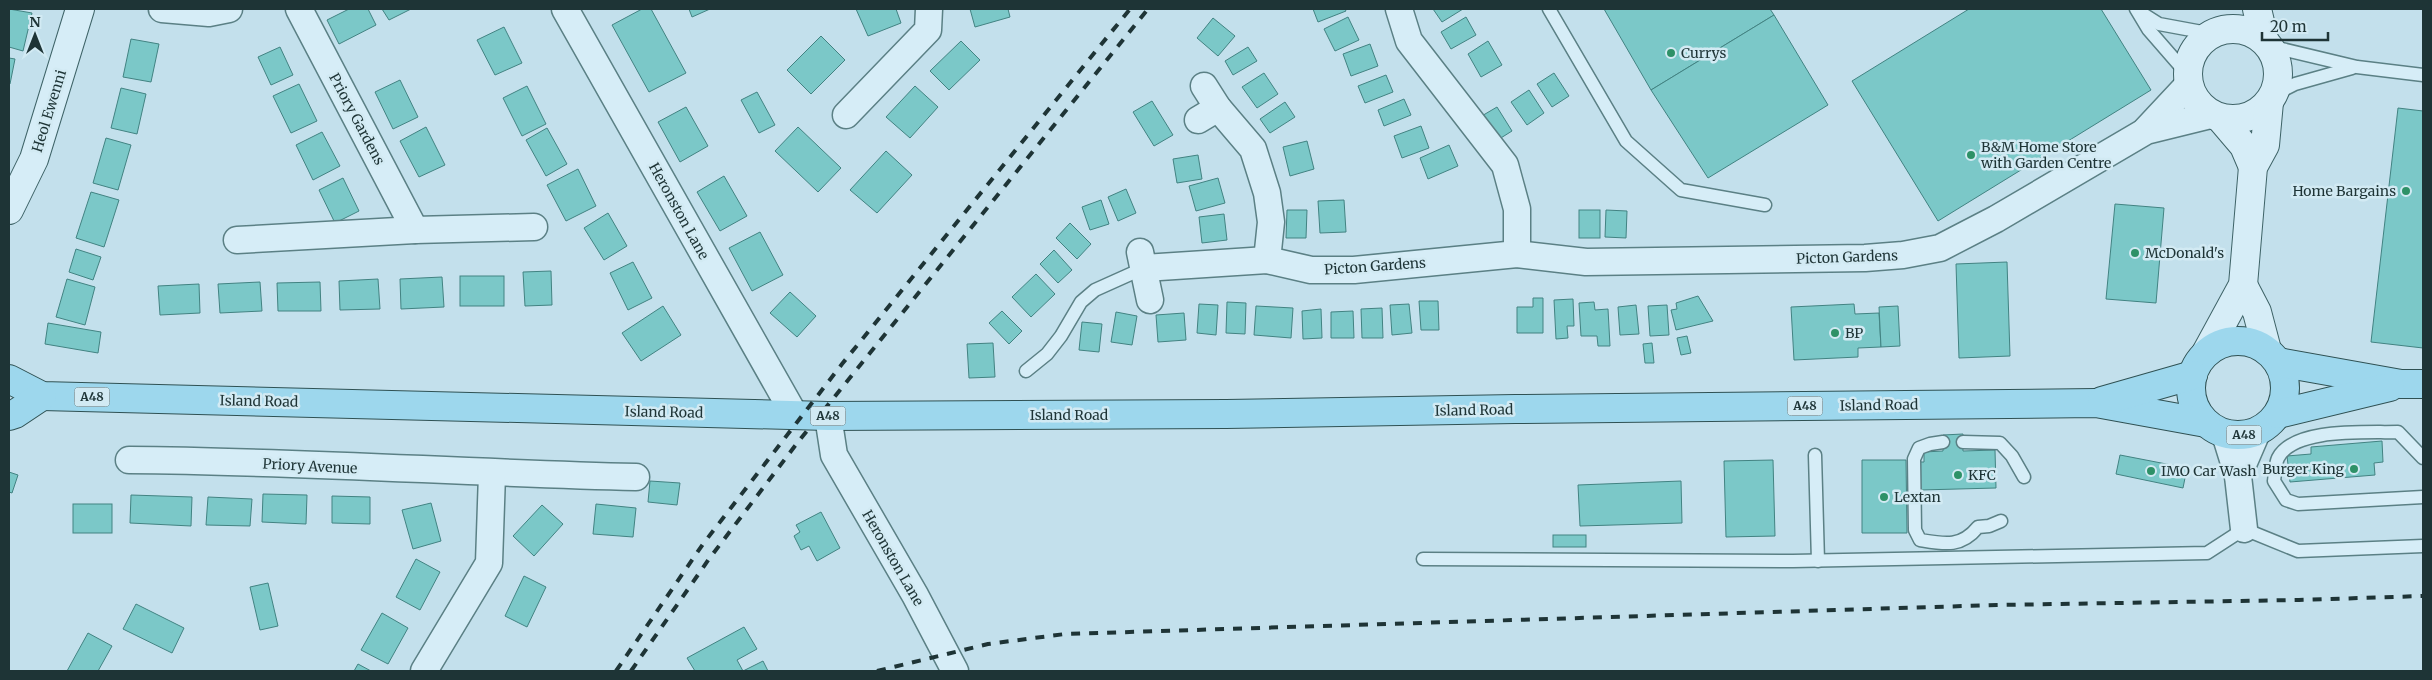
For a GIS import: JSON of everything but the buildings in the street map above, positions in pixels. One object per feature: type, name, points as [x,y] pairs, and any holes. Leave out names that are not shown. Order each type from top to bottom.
[{"type":"main road","name":"A48","points":[[2096,403],[2199,364],[2220,344],[2233,341],[2249,342],[2272,356],[2412,384]]},
{"type":"main road","name":"A48","points":[[2096,403],[2215,428],[2241,436],[2257,432],[2267,426],[2278,414],[2285,398],[2285,382],[2272,356]]},
{"type":"main road","points":[[2199,364],[2192,397],[2196,410],[2215,428]]},
{"type":"main road","name":"Island Road","points":[[9,379],[42,396],[828,416],[1226,414],[2096,403]]},
{"type":"main road","name":"A48","points":[[2278,414],[2412,384]]},
{"type":"main road","points":[[9,416],[42,396]]},
{"type":"street","name":"Heol Ewenni","points":[[9,210],[34,159],[80,9]]},
{"type":"street","points":[[162,9],[209,13],[228,9]]},
{"type":"street","name":"Priory Gardens","points":[[299,9],[415,230]]},
{"type":"street","points":[[846,115],[928,30],[929,9]]},
{"type":"street","points":[[1399,9],[1410,41],[1504,165],[1516,208],[1516,254]]},
{"type":"street","points":[[2199,364],[2243,285],[2253,167],[2265,145],[2271,99],[2279,78],[2277,63],[2266,42],[2257,9]]},
{"type":"street","name":"Heronston Lane","points":[[568,10],[794,414]]},
{"type":"street","points":[[2253,167],[2244,146],[2216,117],[2194,98],[2188,80],[2189,60],[2196,48],[2218,25],[2247,32],[2266,42]]},
{"type":"street","name":"Picton Gardens","points":[[2146,131],[2188,80]]},
{"type":"street","points":[[1204,86],[1208,114],[1253,149],[1267,193],[1271,222],[1267,260]]},
{"type":"street","points":[[2216,117],[2240,119],[2255,114],[2271,99]]},
{"type":"street","name":"Picton Gardens","points":[[1142,260],[1267,260],[1311,270],[1354,270],[1516,254],[1586,262],[1865,258],[1903,255],[1940,248],[1996,219],[2146,131],[2216,117]]},
{"type":"street","points":[[237,240],[415,230],[534,227]]},
{"type":"street","points":[[1142,260],[1150,300]]},
{"type":"street","points":[[2243,285],[2256,312],[2272,356]]},
{"type":"street","name":"Heronston Lane","points":[[828,416],[834,455],[915,595],[955,671]]},
{"type":"street","points":[[2215,428],[2238,476],[2244,529]]},
{"type":"street","points":[[2238,476],[2257,432]]},
{"type":"street","name":"Priory Avenue","points":[[129,460],[200,461],[492,474],[636,477]]},
{"type":"street","points":[[424,671],[489,563],[492,474]]},
{"type":"lane","points":[[1549,9],[1626,140],[1681,190],[1765,205]]},
{"type":"lane","points":[[2136,9],[2159,24],[2218,25]]},
{"type":"lane","points":[[2136,9],[2148,28],[2188,80]]},
{"type":"lane","points":[[2266,42],[2357,67],[2423,75]]},
{"type":"lane","points":[[2271,99],[2312,78],[2357,67]]},
{"type":"lane","points":[[1026,371],[1047,354],[1061,336],[1080,302],[1095,290],[1142,260]]},
{"type":"lane","points":[[2423,458],[2398,432],[2314,435],[2298,440],[2278,458],[2274,481],[2286,500],[2298,504],[2423,497]]},
{"type":"lane","points":[[1943,442],[1919,448],[1914,459],[1915,530],[1920,540],[1938,543],[1959,543],[1971,536],[1978,527],[1989,526],[2001,521]]},
{"type":"lane","points":[[1963,442],[2000,443],[2012,456],[2024,477]]},
{"type":"lane","points":[[1816,455],[1818,561]]},
{"type":"lane","points":[[1423,559],[1818,561],[2207,553],[2244,529],[2298,552],[2423,546]]},
{"type":"railway","points":[[616,671],[703,544],[842,364],[1130,9]]},
{"type":"railway","points":[[631,671],[709,559],[798,442],[1148,9]]},
{"type":"railway","points":[[877,671],[988,644],[1065,634],[1997,605],[2423,596]]},
{"type":"place","name":"Currys","points":[[1671,53]]},
{"type":"place","name":"B&M Home Store with Garden Centre","points":[[1971,155]]},
{"type":"place","name":"Home Bargains","points":[[2406,191]]},
{"type":"place","name":"McDonald's","points":[[2135,253]]},
{"type":"place","name":"BP","points":[[1835,333]]},
{"type":"place","name":"Burger King","points":[[2354,469]]},
{"type":"place","name":"IMO Car Wash","points":[[2151,471]]},
{"type":"place","name":"KFC","points":[[1958,475]]},
{"type":"place","name":"Lextan","points":[[1884,497]]}]
